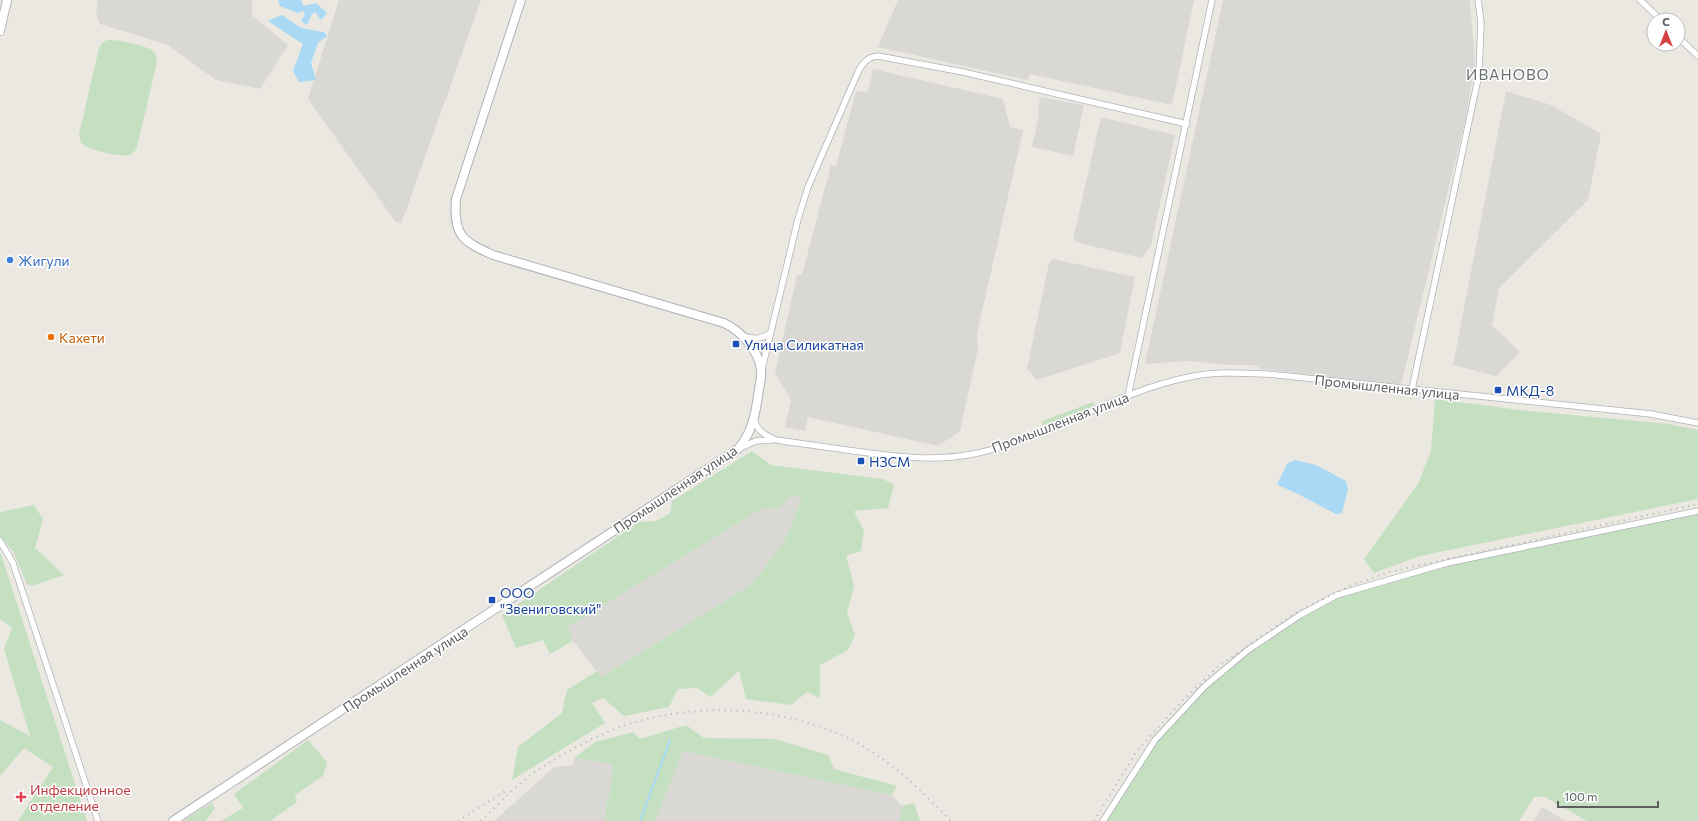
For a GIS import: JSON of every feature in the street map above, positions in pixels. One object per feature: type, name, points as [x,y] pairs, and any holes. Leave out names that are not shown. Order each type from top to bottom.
[{"type":"street","points":[[0,31],[7,0]]},
{"type":"street","points":[[521,0],[456,199],[455,214],[457,227],[463,238],[473,246],[493,255],[731,326],[742,336],[755,353],[762,371]]},
{"type":"street","points":[[1128,396],[1133,366],[1187,124],[1212,0]]},
{"type":"street","points":[[1412,389],[1479,74],[1481,22],[1478,0]]},
{"type":"street","points":[[1640,0],[1653,12]]},
{"type":"street","points":[[1686,45],[1698,56]]},
{"type":"street","points":[[754,419],[770,333],[798,219],[808,187],[858,72],[864,62],[870,57],[878,56],[963,72],[1187,124]]},
{"type":"street","points":[[742,336],[760,338],[770,333]]},
{"type":"street","name":"Промышленная улица","points":[[754,419],[759,430],[769,438],[776,440],[931,459],[960,457],[1022,440],[1162,383],[1195,375],[1224,372],[1267,374],[1651,414],[1698,423]]},
{"type":"street","name":"Промышленная улица","points":[[173,821],[738,449],[747,436],[754,419]]},
{"type":"street","points":[[738,449],[756,441],[776,440]]},
{"type":"street","points":[[1103,821],[1154,740],[1205,686],[1248,650],[1300,615],[1337,595],[1447,563],[1698,511]]},
{"type":"street","points":[[0,541],[13,563],[98,821]]},
{"type":"shaded area","points":[[98,0],[252,0],[252,15],[288,45],[260,89],[216,80],[168,45],[100,24],[96,12]]},
{"type":"shaded area","points":[[339,0],[481,0],[401,224],[395,221],[308,99]]},
{"type":"shaded area","points":[[898,0],[1194,0],[1172,105],[1030,74],[1027,80],[878,47]]},
{"type":"shaded area","points":[[1223,0],[1470,0],[1475,64],[1465,121],[1401,385],[1262,369],[1253,365],[1229,365],[1188,361],[1145,364]]},
{"type":"shaded area","points":[[873,69],[1003,99],[1010,127],[1023,130],[977,334],[978,349],[960,431],[938,446],[808,417],[805,431],[785,427],[791,400],[775,373],[797,275],[802,275],[831,165],[836,166],[856,91],[868,92]]},
{"type":"shaded area","points":[[1506,91],[1551,105],[1601,134],[1588,200],[1499,288],[1492,325],[1520,352],[1496,376],[1453,365]]},
{"type":"shaded area","points":[[1040,97],[1084,105],[1073,156],[1032,147],[1039,115],[1038,111]]},
{"type":"shaded area","points":[[1101,117],[1175,135],[1151,245],[1142,258],[1079,243],[1073,239]]},
{"type":"shaded area","points":[[1053,259],[1135,277],[1120,353],[1037,380],[1027,369],[1049,263]]},
{"type":"shaded area","points":[[792,494],[802,499],[784,542],[751,585],[601,677],[573,641],[568,627],[761,509],[780,508]]},
{"type":"shaded area","points":[[683,751],[892,795],[902,806],[899,821],[655,821]]},
{"type":"shaded area","points":[[574,758],[613,764],[610,794],[606,804],[606,821],[494,821],[554,767],[573,765]]},
{"type":"shaded area","points":[[1542,807],[1566,821],[1534,821]]},
{"type":"green space","points":[[107,40],[139,45],[151,49],[156,55],[157,62],[137,147],[134,152],[128,155],[111,154],[90,148],[85,146],[80,140],[79,134],[99,48],[102,43]]},
{"type":"green space","points":[[1435,399],[1528,411],[1669,424],[1698,430],[1698,499],[1420,556],[1374,573],[1364,559],[1418,484],[1431,451]]},
{"type":"green space","points":[[1093,402],[1094,404],[1092,407],[1046,425],[1042,425],[1042,421]]},
{"type":"green space","points":[[752,451],[771,465],[883,479],[894,485],[888,508],[854,511],[864,531],[861,551],[846,556],[854,586],[847,613],[855,635],[848,650],[820,665],[820,698],[807,692],[791,705],[746,699],[739,671],[710,697],[697,688],[678,689],[669,707],[624,716],[603,698],[592,703],[605,723],[512,780],[518,747],[562,713],[567,690],[597,671],[601,677],[751,585],[784,542],[802,499],[792,494],[780,508],[761,509],[568,627],[573,641],[550,654],[543,640],[516,648],[502,615],[639,522],[655,521],[670,514],[672,501]]},
{"type":"green space","points":[[34,505],[43,519],[35,548],[64,575],[32,586],[27,584],[13,551],[0,537],[0,512]]},
{"type":"green space","points":[[1698,511],[1698,821],[1587,821],[1545,797],[1534,797],[1519,821],[1103,821],[1155,740],[1205,686],[1248,650],[1337,595],[1447,563]]},
{"type":"green space","points":[[0,553],[87,821],[18,821],[53,767],[24,748],[0,776],[0,720],[30,736],[4,649],[12,628],[0,619]]},
{"type":"green space","points":[[686,725],[704,738],[775,739],[828,755],[834,769],[897,786],[892,795],[683,751],[655,821],[606,821],[606,804],[610,794],[613,764],[574,758],[595,742],[633,732],[640,739]]},
{"type":"green space","points":[[308,740],[327,762],[323,776],[295,795],[297,802],[270,821],[221,821],[243,808],[234,794]]},
{"type":"green space","points":[[212,803],[215,808],[206,821],[183,821]]},
{"type":"green space","points":[[914,803],[920,821],[899,821],[902,806]]},
{"type":"water","points":[[278,0],[301,0],[303,6],[316,3],[327,13],[321,20],[315,12],[312,14],[307,25],[301,21],[305,14],[303,11],[298,13],[280,6]]},
{"type":"water","points":[[282,15],[301,28],[324,32],[327,36],[318,43],[311,63],[316,80],[299,82],[293,71],[303,44],[268,21]]},
{"type":"water","points":[[1295,460],[1316,465],[1346,481],[1348,489],[1342,513],[1336,514],[1277,484],[1287,464]]},
{"type":"waterway","points":[[640,821],[670,740]]},
{"type":"railway","points":[[1094,821],[1136,752],[1182,701],[1219,666],[1297,612],[1350,586],[1389,572],[1698,504]]},
{"type":"railway","points":[[481,821],[532,774],[553,760],[588,741],[612,730],[651,718],[709,710],[767,714],[824,728],[850,739],[878,756],[904,776],[951,821]]},
{"type":"railway","points":[[458,821],[507,790]]},
{"type":"place","name":"Жигули","points":[[10,260]]},
{"type":"place","name":"Кахети","points":[[51,337]]},
{"type":"place","name":"Улица Силикатная","points":[[736,344]]},
{"type":"place","name":"МКД-8","points":[[1498,390]]},
{"type":"place","name":"НЗСМ","points":[[861,461]]},
{"type":"place","name":"ООО \"Звениговский\"","points":[[492,600]]},
{"type":"place","name":"Инфекционное отделение","points":[[21,797]]},
{"type":"district","name":"ИВАНОВО","points":[[1508,74]]}]
